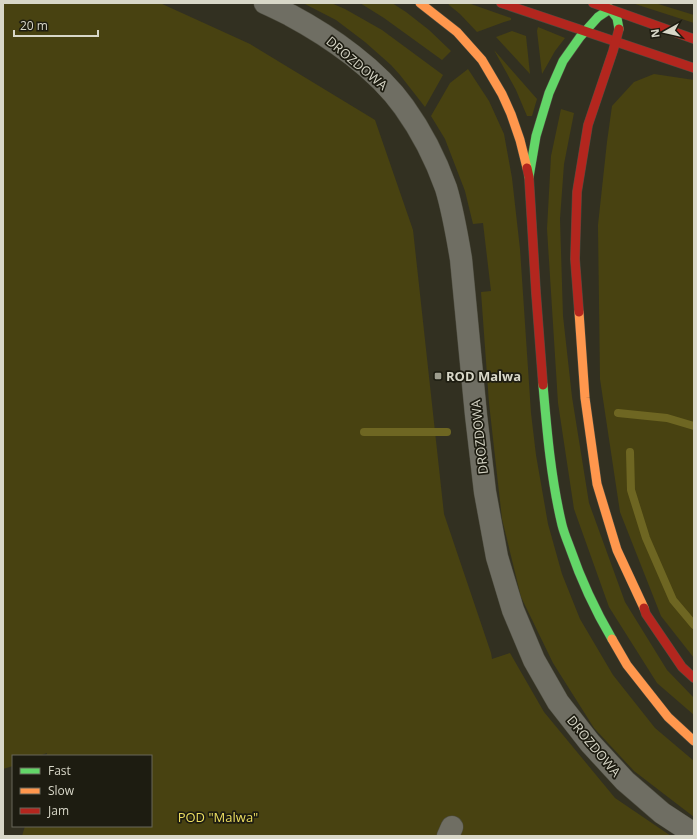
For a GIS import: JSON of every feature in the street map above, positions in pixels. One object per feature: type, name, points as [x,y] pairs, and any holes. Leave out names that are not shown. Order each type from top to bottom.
[{"type":"main road","points":[[420,3],[457,32],[482,60],[502,94],[520,140],[529,177],[546,423],[554,484],[562,526],[579,573],[601,620],[626,665],[668,717],[694,741]]},
{"type":"main road","points":[[500,3],[694,68]]},
{"type":"main road","points":[[593,3],[694,39]]},
{"type":"main road","points":[[529,177],[536,136],[549,93],[563,61],[585,31],[598,17],[610,9]]},
{"type":"main road","points":[[610,9],[617,18],[619,29],[588,125],[577,192],[575,259],[585,398],[597,484],[616,550],[646,614],[682,666],[694,678]]},
{"type":"street","name":"DROZDOWA","points":[[265,3],[322,33],[344,48],[387,86],[404,107],[418,128],[433,157],[446,188],[454,219],[461,259],[485,492],[497,557],[513,610],[534,660],[558,702],[590,743],[624,781],[662,814],[694,834]]},
{"type":"green space","name":"POD \"Malwa\"","points":[[3,3],[160,3],[250,44],[375,120],[413,230],[444,514],[492,659],[510,653],[544,712],[615,798],[671,836],[22,836],[25,827],[152,827],[152,755],[46,755],[47,753],[42,755],[12,755],[12,766],[3,769]]},
{"type":"green space","points":[[303,3],[331,3],[345,9],[382,30],[443,75],[425,107],[391,65],[365,42],[336,20]]},
{"type":"green space","points":[[360,3],[392,3],[429,30],[451,51],[442,60],[384,18]]},
{"type":"green space","points":[[448,3],[468,3],[511,18],[511,20],[477,32]]},
{"type":"green space","points":[[632,3],[655,3],[694,15],[694,23]]},
{"type":"green space","points":[[538,27],[565,38],[555,51],[542,74],[537,31]]},
{"type":"green space","points":[[512,31],[526,36],[530,74],[496,37]]},
{"type":"green space","points":[[494,50],[537,99],[532,116],[527,116],[516,90]]},
{"type":"green space","points":[[468,69],[489,101],[504,134],[512,178],[520,249],[531,413],[536,455],[548,524],[562,574],[580,619],[613,675],[655,728],[694,761],[694,817],[634,771],[594,728],[553,663],[521,597],[502,519],[489,403],[481,292],[491,291],[483,223],[473,224],[465,191],[445,139],[431,116],[450,83]]},
{"type":"green space","points":[[654,74],[694,80],[694,658],[661,616],[620,512],[600,379],[598,225],[612,106],[634,82]]},
{"type":"green space","points":[[561,109],[574,113],[564,164],[560,219],[563,316],[572,397],[589,503],[625,602],[667,670],[694,698],[694,715],[657,683],[609,607],[574,509],[558,403],[547,229],[551,156]]},
{"type":"waterway","points":[[618,413],[667,418],[694,426]]},
{"type":"waterway","points":[[364,432],[447,432]]},
{"type":"waterway","points":[[630,452],[631,490],[646,538],[673,600],[694,625]]},
{"type":"traffic: fast","points":[[529,177],[536,136],[549,93],[563,61],[580,37],[598,17],[610,9],[617,18],[619,29]]},
{"type":"traffic: fast","points":[[543,385],[552,473],[563,528],[574,560],[594,606],[612,639]]},
{"type":"traffic: slow","points":[[420,3],[457,32],[482,60],[502,94],[511,114],[520,140],[527,168]]},
{"type":"traffic: slow","points":[[579,312],[585,398],[597,484],[617,550],[644,608]]},
{"type":"traffic: slow","points":[[612,639],[627,665],[668,717],[694,741]]},
{"type":"traffic: jam","points":[[501,3],[694,68]]},
{"type":"traffic: jam","points":[[593,3],[694,39]]},
{"type":"traffic: jam","points":[[579,312],[575,259],[577,192],[588,125],[619,29]]},
{"type":"traffic: jam","points":[[527,168],[529,177],[543,385]]},
{"type":"traffic: jam","points":[[644,608],[646,614],[682,667],[694,678]]},
{"type":"place","name":"ROD Malwa","points":[[438,376]]}]
